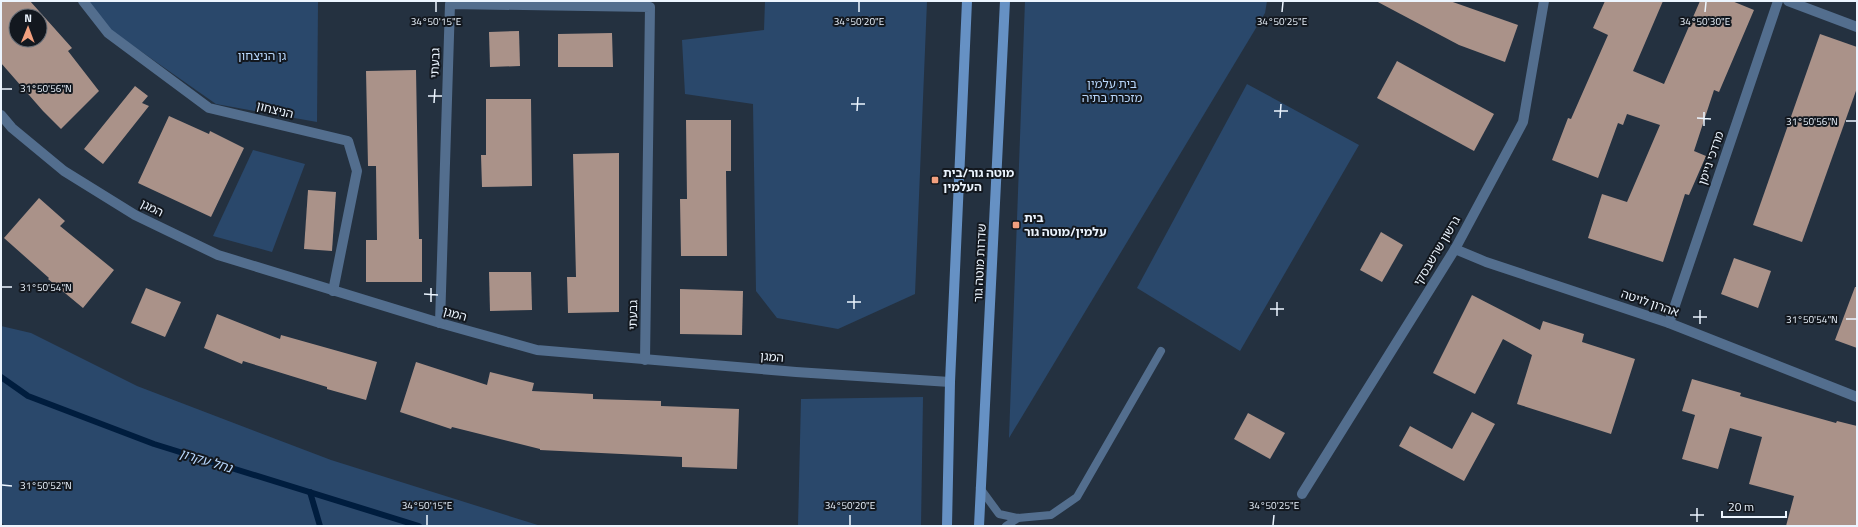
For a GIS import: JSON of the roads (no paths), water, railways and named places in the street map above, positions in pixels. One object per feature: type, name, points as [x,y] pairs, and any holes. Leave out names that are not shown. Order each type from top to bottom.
[{"type":"street","name":"הניצחון","points":[[83,1],[108,33],[209,108],[348,141],[357,171],[333,290]]},
{"type":"street","name":"שדרות מוטה גור","points":[[947,526],[950,382],[967,1]]},
{"type":"street","name":"שדרות מוטה גור","points":[[979,526],[1005,1]]},
{"type":"street","name":"גרשון שרשבסקי","points":[[1302,494],[1455,249],[1523,122],[1544,1]]},
{"type":"street","name":"מרדכי ניימן","points":[[1669,323],[1778,1]]},
{"type":"street","points":[[1788,1],[1857,27]]},
{"type":"street","name":"גבעתי","points":[[440,323],[450,4],[650,4],[645,360]]},
{"type":"street","name":"המגן","points":[[1,115],[12,128],[64,171],[135,215],[218,255],[440,323],[537,350],[796,372],[950,382]]},
{"type":"street","name":"אהרון לויטה","points":[[1455,249],[1486,262],[1669,323],[1857,397]]},
{"type":"lane","points":[[980,488],[999,514],[1018,518],[1051,515],[1077,497],[1161,351]]},
{"type":"lane","points":[[1006,526],[1018,518]]},
{"type":"waterway","name":"נחל עקרון","points":[[1,377],[28,396],[154,444],[419,526]]},
{"type":"waterway","points":[[310,492],[320,526]]},
{"type":"place","name":"מוטה גור/בית העלמין","points":[[935,180]]},
{"type":"place","name":"בית עלמין/מוטה גור","points":[[1016,225]]},
{"type":"park label","name":"גן הניצחון","points":[[262,56]]},
{"type":"park label","name":"בית עלמין מזכרת בתיה","points":[[1112,91]]}]
